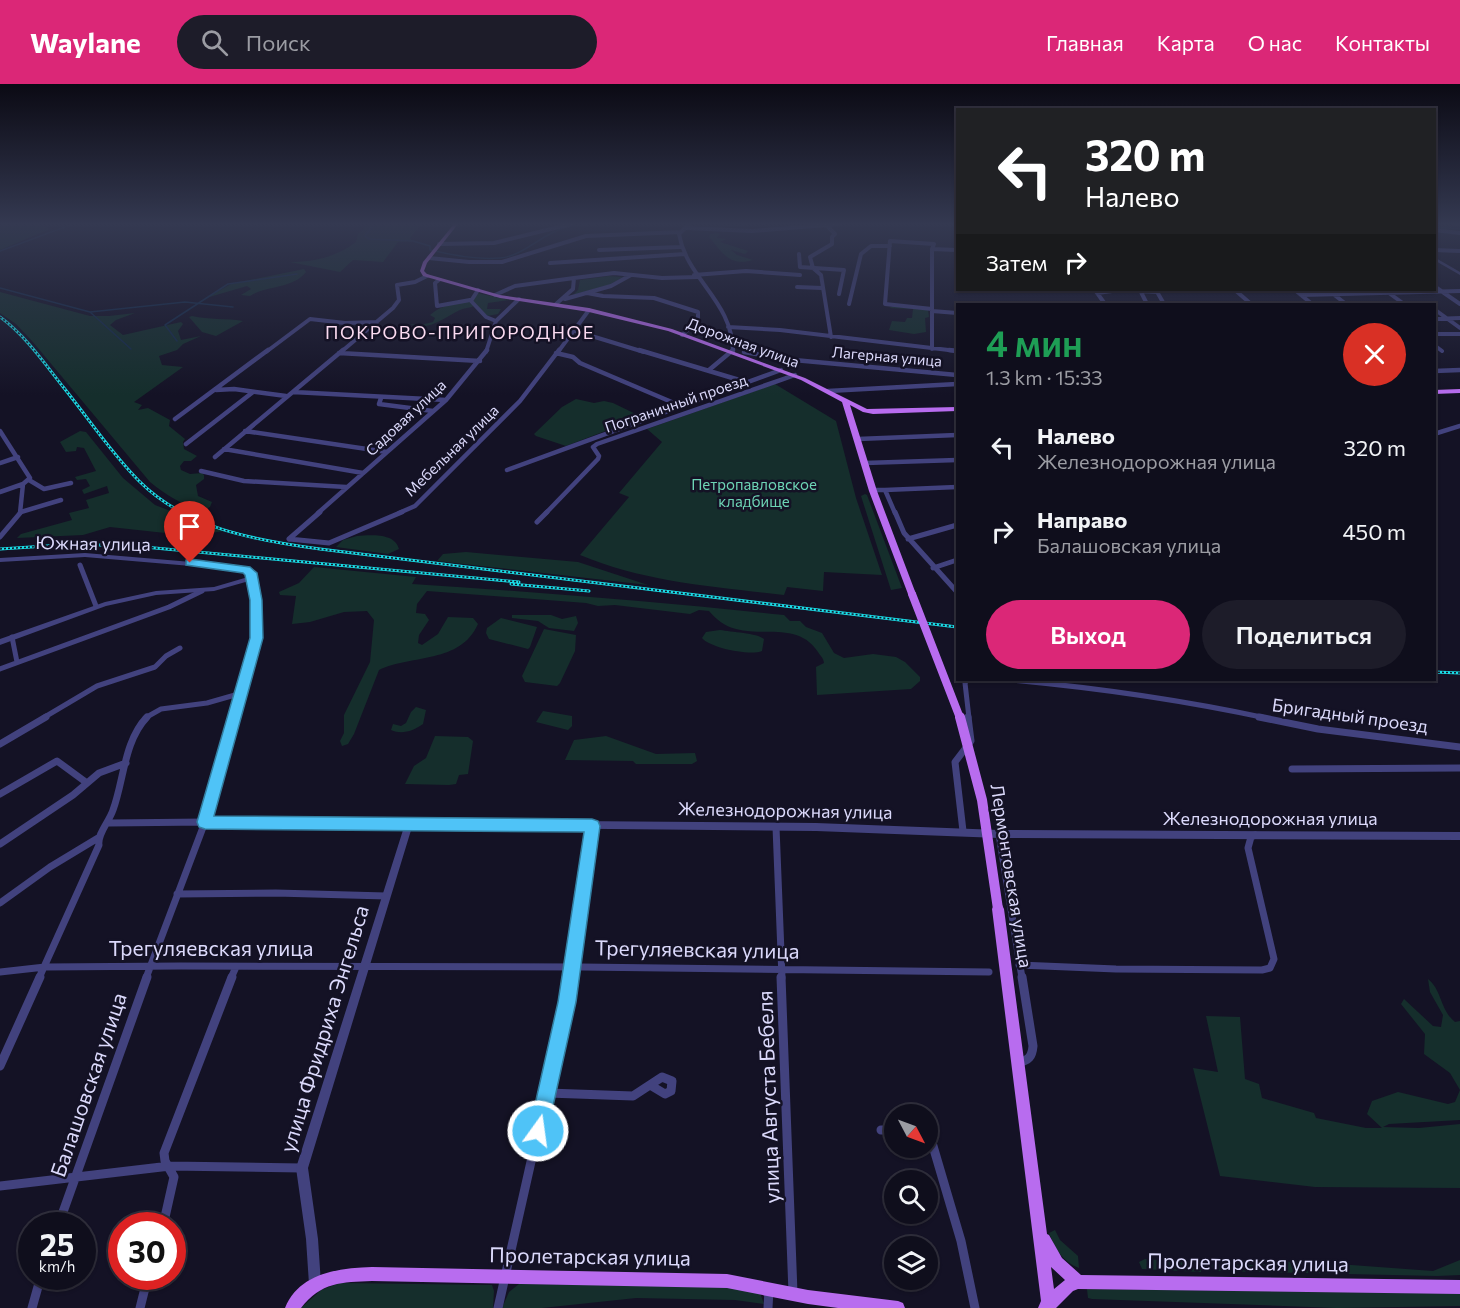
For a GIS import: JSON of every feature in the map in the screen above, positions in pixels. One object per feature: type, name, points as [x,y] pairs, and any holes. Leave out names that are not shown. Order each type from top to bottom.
[{"type":"main road","name":"Дорожная улица","points":[[444,281],[495,295],[589,310],[682,335],[795,375],[858,408],[873,412]]},
{"type":"main road","points":[[1436,392],[1460,392]]},
{"type":"main road","name":"Лермонтовская улица","points":[[845,401],[873,490],[940,666],[969,750],[987,825],[1040,1230],[1047,1306]]},
{"type":"main road","points":[[852,420],[859,414],[873,412],[956,409]]},
{"type":"main road","points":[[1040,1230],[1053,1256],[1078,1282],[1068,1286],[1047,1306]]},
{"type":"main road","name":"Пролетарская улица","points":[[292,1308],[315,1284],[331,1276],[372,1274],[727,1281],[898,1308]]},
{"type":"main road","name":"Пролетарская улица","points":[[1078,1282],[1460,1287]]},
{"type":"street","points":[[215,457],[397,304],[399,300],[397,285],[417,281]]},
{"type":"street","points":[[438,281],[435,283],[437,306],[470,300],[478,290]]},
{"type":"street","points":[[495,295],[515,286],[551,281]]},
{"type":"street","points":[[556,304],[573,289],[574,281]]},
{"type":"street","points":[[563,299],[612,286],[620,281]]},
{"type":"street","points":[[700,281],[719,303],[732,339],[733,352],[709,370]]},
{"type":"street","points":[[799,281],[798,287],[822,288]]},
{"type":"street","points":[[821,281],[831,337]]},
{"type":"street","points":[[839,294],[842,281]]},
{"type":"street","points":[[849,304],[854,281]]},
{"type":"street","points":[[887,281],[885,304],[956,313]]},
{"type":"street","points":[[932,281],[932,348]]},
{"type":"street","points":[[1436,287],[1460,304]]},
{"type":"street","points":[[1095,291],[1104,303]]},
{"type":"street","points":[[1236,291],[1250,303]]},
{"type":"street","points":[[1295,291],[1311,303]]},
{"type":"street","points":[[1329,291],[1346,303]]},
{"type":"street","points":[[1301,295],[1386,291],[1460,291]]},
{"type":"street","points":[[1386,291],[1403,303]]},
{"type":"street","points":[[587,293],[619,298],[645,296],[659,298],[699,313],[694,326],[682,335]]},
{"type":"street","points":[[470,300],[486,317],[496,321],[519,299]]},
{"type":"street","name":"Мебельная улица","points":[[289,539],[329,543],[415,506],[520,401],[589,310]]},
{"type":"street","points":[[1436,310],[1460,328]]},
{"type":"street","points":[[1436,319],[1460,318]]},
{"type":"street","points":[[175,419],[310,319],[345,323],[377,322]]},
{"type":"street","name":"Садовая улица","points":[[289,539],[446,400],[489,348],[491,332],[496,321]]},
{"type":"street","points":[[728,327],[956,351]]},
{"type":"street","points":[[572,330],[747,382]]},
{"type":"street","points":[[1436,334],[1460,334]]},
{"type":"street","points":[[1436,346],[1442,351]]},
{"type":"street","name":"Лагерная улица","points":[[744,352],[794,360],[956,375]]},
{"type":"street","points":[[339,353],[480,361]]},
{"type":"street","points":[[555,353],[573,357],[580,363],[681,406]]},
{"type":"street","points":[[507,470],[781,370]]},
{"type":"street","points":[[1436,371],[1460,370]]},
{"type":"street","name":"Пограничный проезд","points":[[537,522],[598,459],[599,456],[593,447],[597,444],[795,375]]},
{"type":"street","points":[[828,391],[956,384]]},
{"type":"street","points":[[216,390],[234,389],[286,396]]},
{"type":"street","points":[[186,444],[253,392]]},
{"type":"street","points":[[293,392],[446,400]]},
{"type":"street","points":[[381,398],[379,404],[434,411]]},
{"type":"street","points":[[1436,433],[1460,426]]},
{"type":"street","points":[[244,431],[387,452]]},
{"type":"street","points":[[1,434],[18,457],[29,476],[28,480]]},
{"type":"street","points":[[858,439],[956,435]]},
{"type":"street","points":[[224,449],[363,474]]},
{"type":"street","points":[[0,463],[18,457]]},
{"type":"street","points":[[865,463],[956,460]]},
{"type":"street","points":[[201,471],[244,481],[346,487]]},
{"type":"street","points":[[28,480],[44,489],[71,483]]},
{"type":"street","points":[[0,492],[28,480]]},
{"type":"street","points":[[21,512],[23,484]]},
{"type":"street","points":[[873,490],[956,487]]},
{"type":"street","points":[[885,489],[908,539],[956,591]]},
{"type":"street","points":[[0,537],[21,512],[61,500]]},
{"type":"street","points":[[908,539],[956,525]]},
{"type":"street","name":"Южная улица","points":[[0,560],[85,555],[136,558],[239,568],[251,573],[251,578]]},
{"type":"street","points":[[933,568],[956,560]]},
{"type":"street","points":[[80,565],[96,606]]},
{"type":"street","points":[[0,669],[170,607],[202,591],[251,578]]},
{"type":"street","name":"Балашовская улица","points":[[63,1212],[150,966],[205,822],[257,638],[256,600],[251,578]]},
{"type":"street","points":[[0,642],[96,606],[156,593],[202,591]]},
{"type":"street","points":[[12,637],[17,662]]},
{"type":"street","points":[[0,744],[97,686],[155,667],[180,648]]},
{"type":"street","points":[[963,831],[955,762],[970,741],[971,735],[965,691],[966,681]]},
{"type":"street","name":"Бригадный проезд","points":[[1023,681],[1092,687],[1189,702],[1318,729],[1460,747]]},
{"type":"street","points":[[0,903],[50,867],[98,838],[109,823],[126,764],[144,719],[157,711],[242,693]]},
{"type":"street","points":[[0,794],[57,761],[62,762],[80,782],[87,783]]},
{"type":"street","points":[[0,844],[105,770],[126,764]]},
{"type":"street","points":[[1292,769],[1460,768]]},
{"type":"street","name":"Железнодорожная улица","points":[[109,823],[776,827],[963,831],[999,834],[1460,836]]},
{"type":"street","name":"улица Фридриха Энгельса","points":[[315,1284],[312,1239],[302,1168],[409,824]]},
{"type":"street","points":[[498,1308],[567,1002],[592,826]]},
{"type":"street","name":"улица Августа Бебеля","points":[[776,827],[783,969],[793,1293]]},
{"type":"street","points":[[999,834],[1033,1046],[1032,1056],[1027,1061],[1018,1063]]},
{"type":"street","points":[[1019,965],[1127,969],[1262,970],[1270,968],[1274,959],[1248,848],[1242,840],[1230,834]]},
{"type":"street","points":[[1248,848],[1251,837],[1255,834]]},
{"type":"street","points":[[0,1066],[91,866],[99,845],[98,838]]},
{"type":"street","points":[[177,894],[276,892],[386,896]]},
{"type":"street","name":"Трегуляевская улица","points":[[0,972],[45,967],[150,966],[572,967],[989,972]]},
{"type":"street","points":[[167,1212],[174,1177],[170,1166],[165,1161],[164,1153],[236,967]]},
{"type":"street","points":[[548,1093],[633,1096],[650,1085]]},
{"type":"street","points":[[937,1158],[961,1241],[975,1308]]},
{"type":"street","points":[[0,1186],[170,1166],[302,1168]]},
{"type":"street","points":[[768,1308],[769,1288]]},
{"type":"street","points":[[32,1308],[37,1290]]},
{"type":"street","points":[[140,1308],[144,1290]]},
{"type":"green space","points":[[245,281],[294,281],[250,296],[241,295],[251,289],[247,286],[206,298],[231,284]]},
{"type":"green space","points":[[580,281],[616,281],[573,295],[578,290]]},
{"type":"green space","points":[[0,292],[90,316],[135,313],[116,320],[110,325],[123,335],[181,322],[183,324],[178,331],[181,340],[201,336],[183,344],[177,350],[159,356],[162,365],[183,367],[134,402],[142,405],[138,410],[148,408],[170,420],[169,426],[185,439],[184,449],[197,456],[191,461],[184,461],[180,466],[181,470],[190,474],[202,473],[204,475],[204,479],[196,485],[198,496],[212,502],[210,507],[202,511],[169,495],[150,482],[32,341],[16,324],[0,313]]},
{"type":"green space","points":[[477,293],[509,300],[488,303],[487,309],[501,309],[498,314],[487,316],[473,301]]},
{"type":"green space","points":[[468,301],[474,306],[460,310],[437,323],[423,326],[410,324],[420,325],[433,322],[435,318],[430,315],[439,309]]},
{"type":"green space","points":[[894,306],[928,310],[929,317],[925,318],[926,332],[914,334],[889,330],[892,321],[905,322],[907,318],[912,318],[913,309],[889,308]]},
{"type":"green space","points":[[189,317],[243,321],[216,336],[202,332]]},
{"type":"green space","name":"Петропавловское кладбище","points":[[775,384],[836,421],[856,498],[882,575],[824,572],[823,591],[787,587],[784,595],[706,586],[629,572],[580,555],[629,497],[619,493],[662,442],[647,429]]},
{"type":"green space","points":[[576,399],[594,403],[604,401],[613,403],[642,417],[566,446],[534,434],[562,407]]},
{"type":"green space","points":[[80,431],[86,432],[123,478],[155,505],[223,531],[212,533],[211,529],[193,536],[110,527],[83,535],[17,538],[21,534],[72,520],[69,513],[89,508],[86,500],[109,493],[107,486],[84,494],[82,490],[90,486],[86,479],[77,480],[75,477],[96,471],[84,448],[77,447],[76,451],[66,452],[60,442]]},
{"type":"green space","points":[[865,494],[902,588],[891,590],[861,496]]},
{"type":"green space","points":[[375,535],[388,538],[397,544],[399,549],[388,554],[336,547],[343,540]]},
{"type":"green space","points":[[466,552],[578,562],[648,585],[437,561],[443,554]]},
{"type":"green space","points":[[314,567],[416,577],[412,584],[784,615],[790,621],[800,621],[806,627],[822,633],[834,653],[844,658],[873,654],[896,657],[905,662],[920,677],[920,681],[911,689],[817,695],[816,667],[824,663],[822,657],[810,643],[791,634],[732,628],[709,611],[699,610],[690,614],[615,605],[598,606],[586,603],[427,591],[417,604],[416,613],[425,614],[429,620],[419,635],[418,643],[422,645],[438,634],[448,617],[473,618],[478,624],[470,637],[460,646],[448,652],[379,670],[354,734],[348,744],[342,746],[340,741],[344,733],[344,715],[370,662],[374,620],[367,611],[344,612],[310,622],[292,624],[296,596],[280,595],[279,592],[299,583]]},
{"type":"green space","points":[[512,615],[551,615],[562,619],[576,616],[578,623],[574,631],[549,628],[538,621],[512,618]]},
{"type":"green space","points":[[501,618],[537,627],[528,649],[489,639],[486,633],[487,628]]},
{"type":"green space","points":[[544,629],[576,635],[575,651],[557,686],[525,682],[522,676]]},
{"type":"green space","points":[[720,630],[761,637],[764,639],[762,651],[730,650],[706,642],[702,638],[706,632]]},
{"type":"green space","points":[[416,707],[426,710],[423,724],[407,732],[391,730],[393,724],[401,726],[406,723]]},
{"type":"green space","points":[[543,711],[572,716],[572,726],[568,730],[536,722]]},
{"type":"green space","points":[[435,736],[468,737],[473,741],[468,774],[459,775],[456,784],[405,784],[414,766],[426,758]]},
{"type":"green space","points":[[606,736],[656,754],[695,753],[697,761],[692,764],[636,764],[633,761],[565,760],[574,740]]},
{"type":"green space","points":[[1428,979],[1436,989],[1450,1017],[1455,1022],[1460,1021],[1460,1090],[1450,1073],[1424,1054],[1425,1034],[1401,1004],[1404,999],[1433,1026],[1441,1027],[1443,1015],[1430,992]]},
{"type":"green space","points":[[1206,1016],[1240,1017],[1245,1079],[1259,1084],[1262,1098],[1314,1113],[1316,1118],[1366,1128],[1382,1128],[1367,1114],[1372,1101],[1398,1092],[1448,1104],[1455,1102],[1460,1090],[1460,1120],[1389,1124],[1383,1127],[1419,1128],[1460,1124],[1460,1188],[1315,1187],[1220,1176],[1193,1068],[1218,1072]]},
{"type":"green space","points":[[1055,1230],[1060,1240],[1078,1256],[1079,1268],[1064,1259],[1057,1250],[1049,1233]]},
{"type":"green space","points":[[1145,1259],[1202,1263],[1201,1272],[1142,1269],[1139,1262]]},
{"type":"green space","points":[[1460,1260],[1460,1275],[1437,1276],[1215,1271],[1209,1264],[1252,1265],[1297,1261],[1433,1271]]},
{"type":"green space","points":[[340,1283],[492,1285],[493,1308],[301,1308],[321,1290]]},
{"type":"green space","points":[[519,1284],[736,1287],[760,1293],[764,1304],[735,1300],[636,1298],[542,1308],[502,1308],[509,1292]]},
{"type":"green space","points":[[1087,1289],[1460,1293],[1460,1306],[1337,1308],[1092,1299],[1088,1298]]},
{"type":"waterway","points":[[198,303],[228,284],[248,281]]},
{"type":"waterway","points":[[0,288],[90,312]]},
{"type":"waterway","points":[[90,312],[185,302],[198,303]]},
{"type":"waterway","points":[[177,341],[165,325],[198,303]]},
{"type":"waterway","points":[[198,303],[233,307]]},
{"type":"waterway","points":[[90,312],[131,349]]},
{"type":"railway","points":[[0,317],[34,350],[139,481],[178,511],[223,530],[320,549],[956,627]]},
{"type":"railway","points":[[0,549],[62,545],[123,545],[519,582]]},
{"type":"railway","points":[[511,584],[589,591]]},
{"type":"railway","points":[[1436,672],[1460,673]]},
{"type":"district","name":"ПОКРОВО-ПРИГОРОДНОЕ","points":[[460,333]]},
{"type":"route","points":[[190,563],[246,570],[251,573],[256,600],[257,638],[205,822],[592,826],[567,1002],[538,1131]]}]
